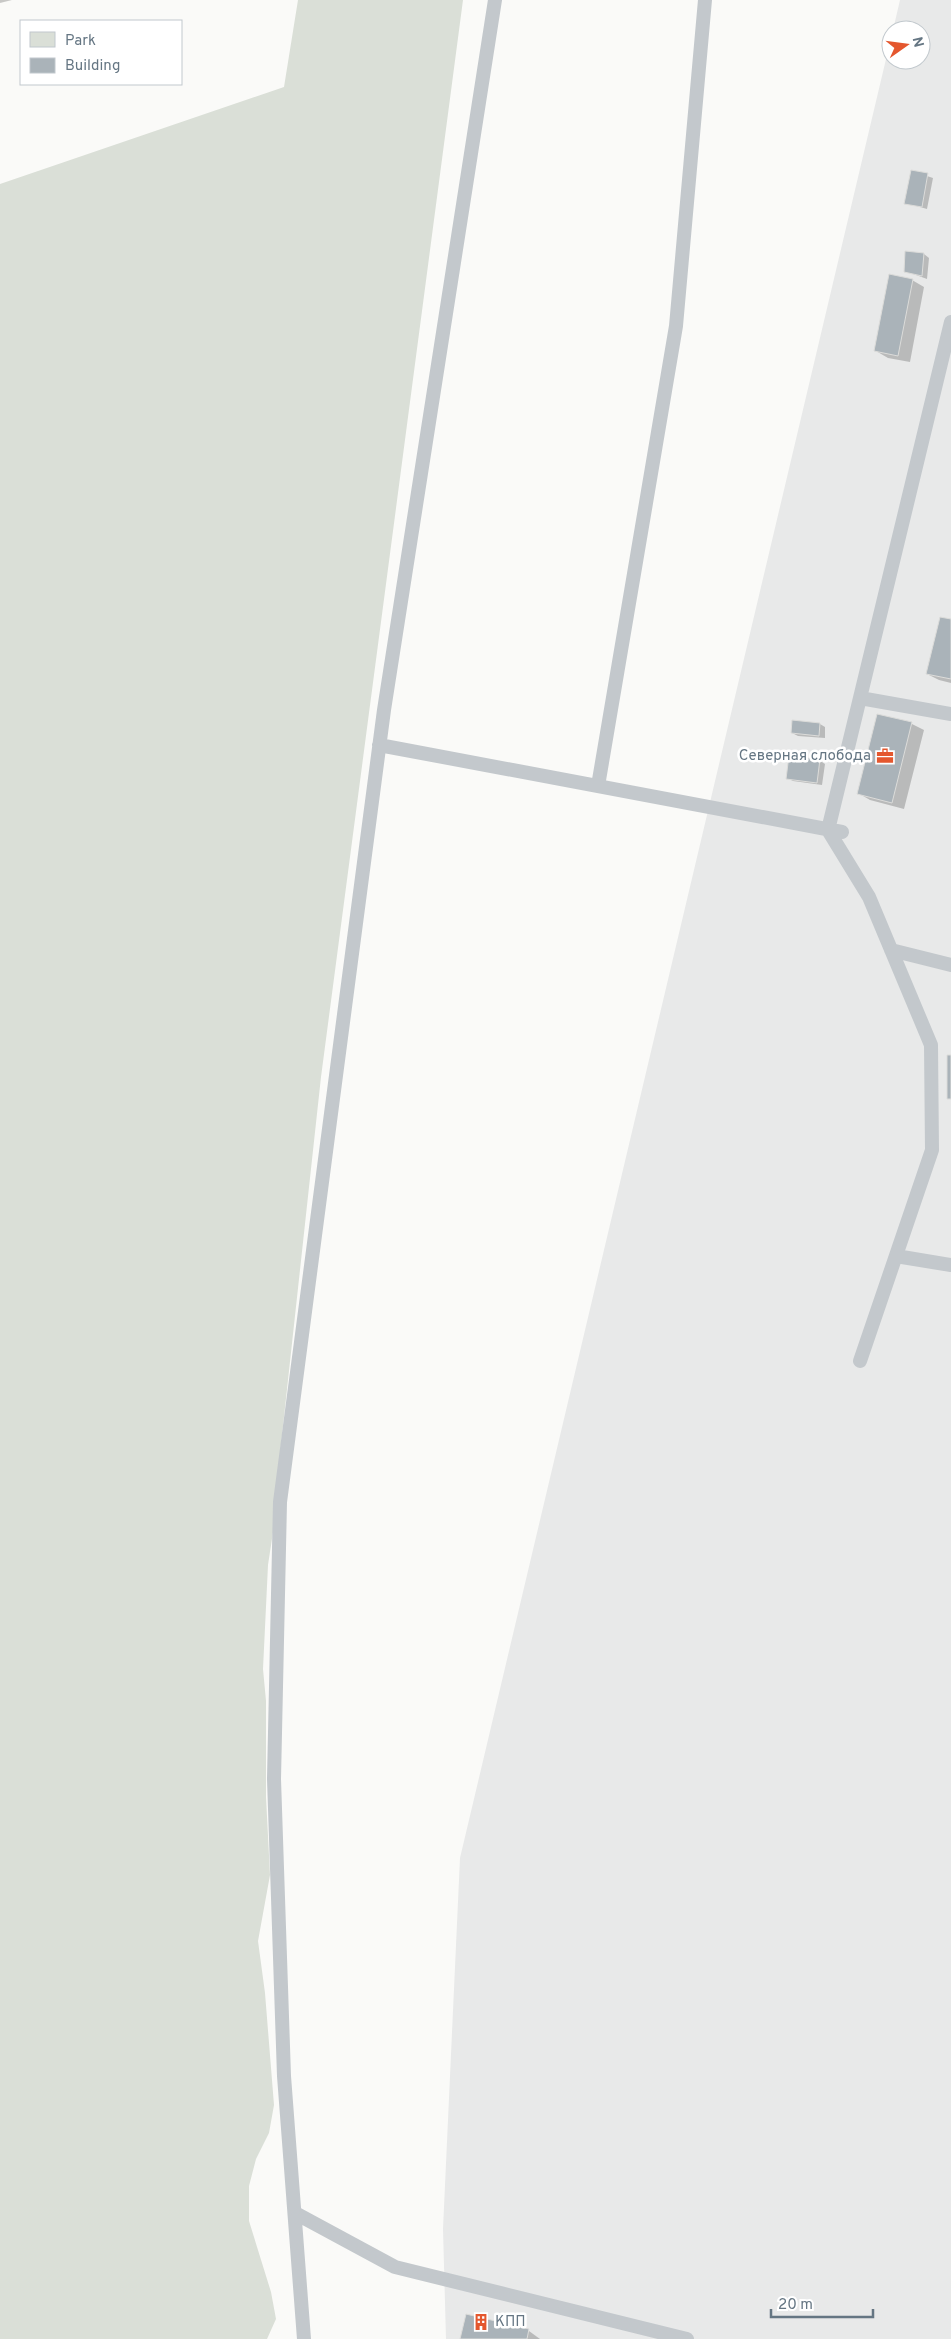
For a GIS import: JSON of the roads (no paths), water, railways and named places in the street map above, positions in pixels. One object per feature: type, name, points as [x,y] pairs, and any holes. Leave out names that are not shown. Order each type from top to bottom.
[{"type":"lane","points":[[304,2339],[284,2076],[274,1779],[280,1502],[379,745],[496,0]]},
{"type":"lane","points":[[598,786],[676,326],[705,0]]},
{"type":"lane","points":[[860,1361],[932,1150],[931,1045],[869,897],[835,831],[860,698],[951,322]]},
{"type":"lane","points":[[860,698],[951,714]]},
{"type":"lane","points":[[379,745],[835,831]]},
{"type":"lane","points":[[891,950],[951,965]]},
{"type":"lane","points":[[902,1257],[951,1265]]},
{"type":"lane","points":[[295,2213],[395,2268],[687,2339]]},
{"type":"place","name":"Северная слобода","points":[[885,756]]},
{"type":"place","name":"КПП","points":[[481,2322]]}]
